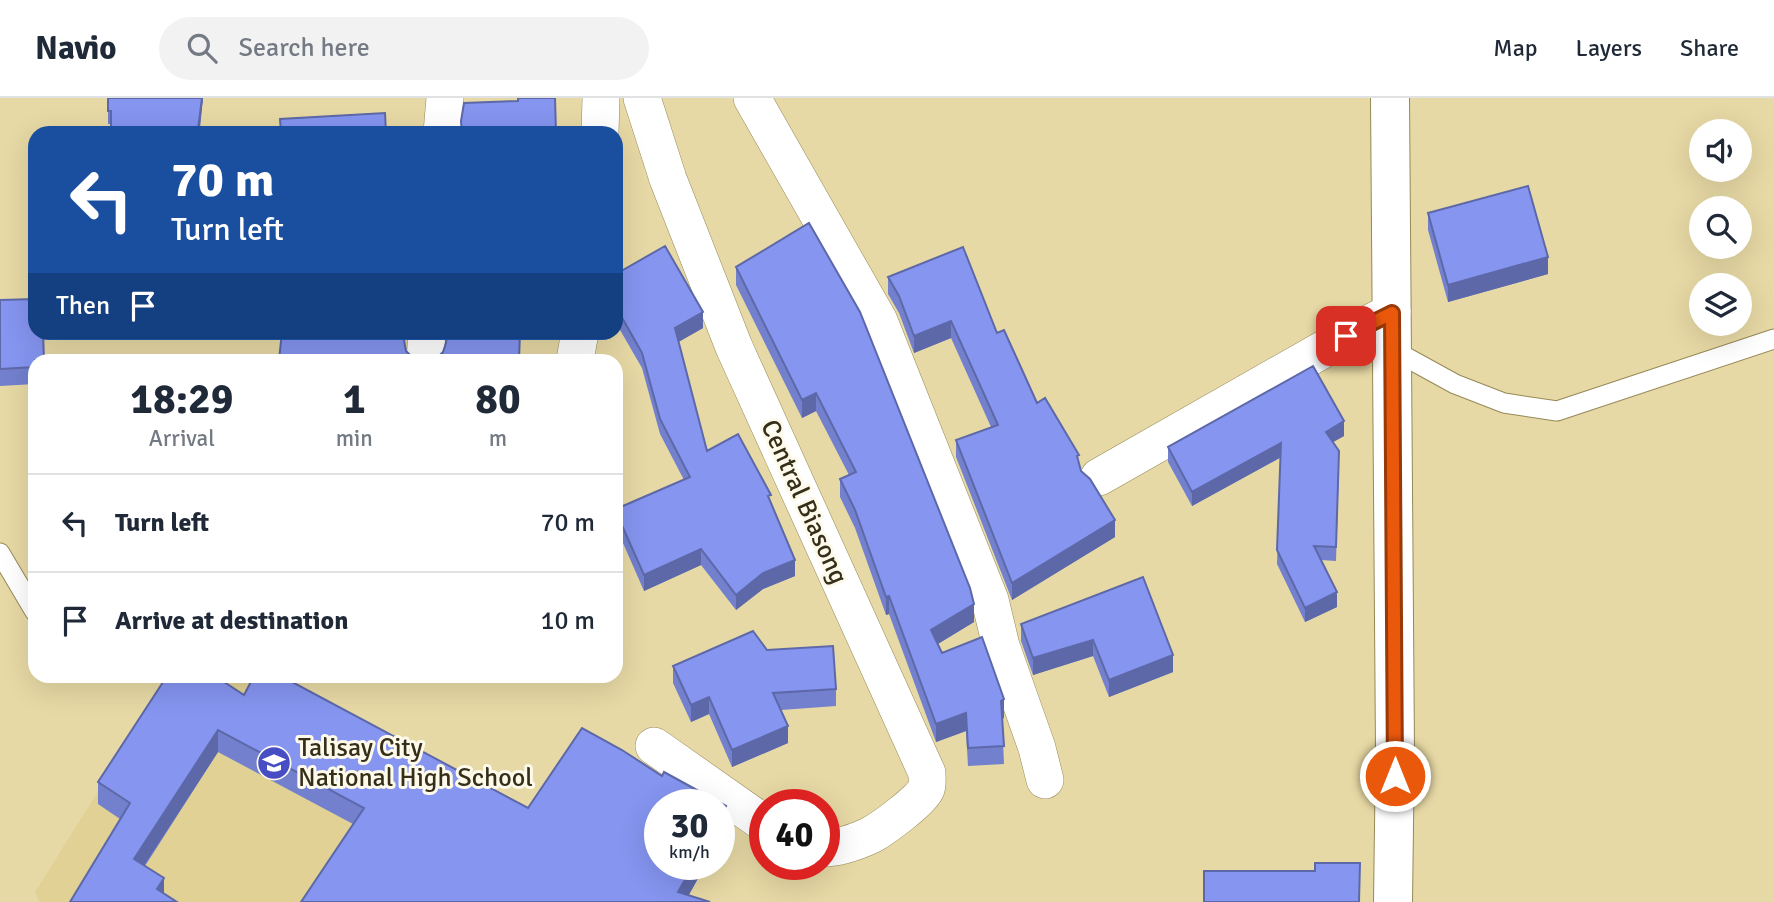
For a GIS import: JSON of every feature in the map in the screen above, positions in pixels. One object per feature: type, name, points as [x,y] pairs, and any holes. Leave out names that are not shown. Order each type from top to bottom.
[{"type":"street","points":[[443,126],[445,98]]},
{"type":"street","points":[[600,126],[601,98]]},
{"type":"street","name":"Central Biasong","points":[[642,98],[668,179],[734,346],[927,773],[926,790],[916,802],[872,834],[840,845]]},
{"type":"street","points":[[752,98],[879,321],[990,600],[1001,646],[1037,748],[1045,780]]},
{"type":"street","points":[[1390,98],[1395,750],[1393,902]]},
{"type":"street","points":[[1099,477],[1368,324],[1392,313]]},
{"type":"street","points":[[654,746],[749,813]]},
{"type":"lane","points":[[1393,351],[1455,384],[1504,403],[1556,411],[1774,339]]},
{"type":"lane","points":[[0,553],[28,600]]},
{"type":"shaded area","name":"Talisay City National High School","points":[[166,683],[278,683],[644,875],[644,880],[654,880],[696,902],[39,902],[35,892]]},
{"type":"building","points":[[108,98],[202,98],[198,126],[111,126],[111,111],[108,111]]},
{"type":"building","points":[[518,98],[555,98],[556,126],[461,126],[464,103],[518,101]]},
{"type":"building","points":[[385,113],[386,126],[280,126],[280,119]]},
{"type":"building","points":[[1528,186],[1548,257],[1448,285],[1428,213]]},
{"type":"building","points":[[809,223],[860,312],[970,588],[974,604],[931,630],[942,653],[982,637],[1004,699],[1001,701],[1004,746],[968,748],[966,713],[936,724],[889,596],[886,597],[855,510],[840,479],[856,472],[816,393],[802,400],[736,267]]},
{"type":"building","points":[[665,246],[703,312],[675,328],[707,451],[738,434],[771,495],[768,496],[795,560],[763,573],[736,595],[701,549],[644,575],[623,528],[623,506],[690,477],[660,419],[642,353],[623,319],[623,270]]},
{"type":"building","points":[[963,247],[997,333],[1004,330],[1037,403],[1045,398],[1079,455],[1077,456],[1081,471],[1090,479],[1115,520],[1012,583],[956,440],[998,425],[951,321],[914,336],[899,296],[888,277]]},
{"type":"building","points":[[28,299],[28,340],[43,340],[44,354],[28,354],[28,367],[0,369],[0,300]]},
{"type":"building","points":[[281,340],[404,340],[409,354],[280,354]]},
{"type":"building","points":[[446,340],[520,340],[519,354],[441,354]]},
{"type":"building","points":[[1313,366],[1344,421],[1326,432],[1339,451],[1336,547],[1314,546],[1337,592],[1305,608],[1277,550],[1281,443],[1192,492],[1168,447]]},
{"type":"building","points":[[1143,577],[1173,655],[1109,680],[1093,640],[1033,658],[1021,624]]},
{"type":"building","points":[[753,631],[767,650],[833,646],[836,689],[773,693],[788,726],[732,750],[709,697],[691,705],[673,666]]},
{"type":"building","name":"Talisay City National High School","points":[[162,683],[226,683],[244,695],[250,683],[294,683],[528,808],[582,728],[662,776],[664,772],[695,789],[644,789],[644,880],[685,880],[678,892],[710,902],[301,902],[364,808],[218,730],[134,859],[164,878],[157,889],[177,902],[70,902],[130,803],[98,782]]},
{"type":"building","points":[[1315,863],[1360,863],[1359,902],[1204,902],[1204,871],[1315,871]]},
{"type":"place","name":"Talisay City National High School","points":[[274,763]]},
{"type":"route","points":[[1346,336],[1392,313],[1395,776]]}]
